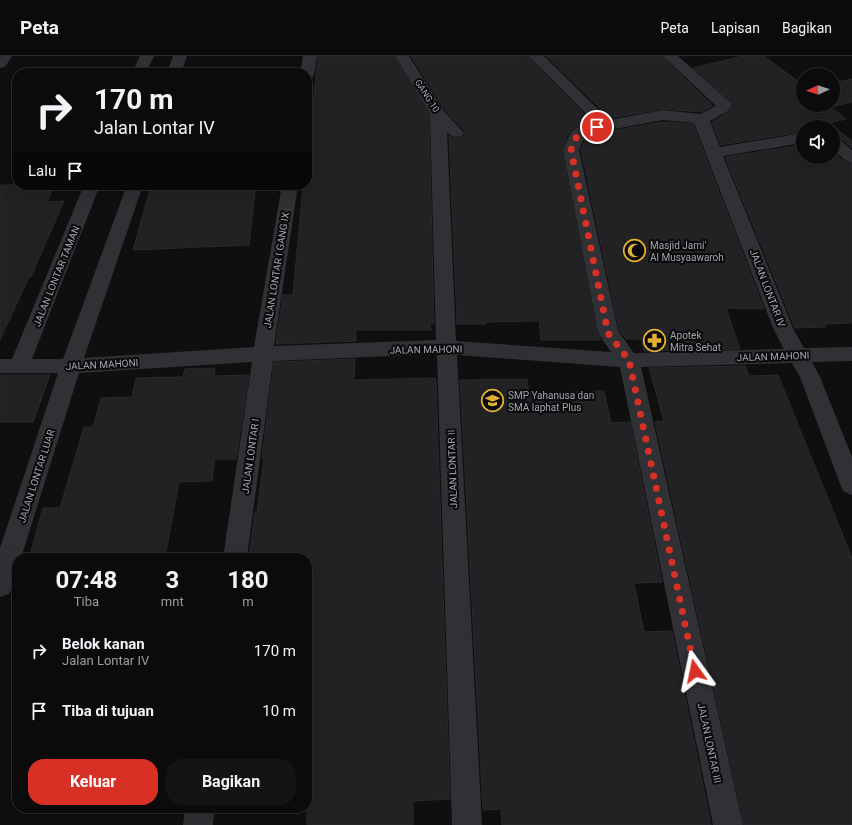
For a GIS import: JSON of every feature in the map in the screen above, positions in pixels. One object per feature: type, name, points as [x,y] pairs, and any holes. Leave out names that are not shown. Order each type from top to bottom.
[{"type":"street","points":[[0,64],[5,56]]},
{"type":"street","points":[[141,68],[147,56]]},
{"type":"street","points":[[176,68],[180,56]]},
{"type":"street","points":[[308,68],[310,56]]},
{"type":"street","name":"GANG 10","points":[[402,56],[438,114],[456,133]]},
{"type":"street","points":[[536,56],[594,113],[604,126],[663,115],[702,120],[723,108],[724,104],[719,99],[670,56]]},
{"type":"street","name":"JALAN LONTAR II","points":[[438,114],[466,825]]},
{"type":"street","name":"JALAN LONTAR IV","points":[[702,120],[784,328],[810,377],[852,486]]},
{"type":"street","name":"JALAN LONTAR III","points":[[604,126],[583,130],[578,133],[571,150],[608,333],[629,360],[728,825]]},
{"type":"street","points":[[715,153],[796,139]]},
{"type":"street","points":[[840,148],[852,158]]},
{"type":"street","name":"JALAN LONTAR TAMAN","points":[[10,366],[90,190]]},
{"type":"street","points":[[71,366],[132,190]]},
{"type":"street","name":"JALAN LONTAR I GANG IX","points":[[263,354],[289,190]]},
{"type":"street","name":"JALAN MAHONI","points":[[10,366],[71,366],[263,354],[446,347],[629,360],[852,354]]},
{"type":"street","name":"JALAN LONTAR I","points":[[237,553],[263,354]]},
{"type":"street","name":"JALAN LONTAR LUAR","points":[[0,586],[71,366]]},
{"type":"street","points":[[198,825],[199,813]]},
{"type":"building","points":[[318,56],[394,56],[429,114],[434,324],[430,324],[431,330],[356,330],[356,341],[276,344],[283,295],[293,295],[303,190],[312,190],[312,114]]},
{"type":"building","points":[[411,56],[528,56],[592,122],[572,129],[567,136],[562,150],[597,333],[601,340],[541,340],[539,321],[457,324],[449,136],[453,138],[460,138],[466,133],[445,110]]},
{"type":"building","points":[[546,56],[662,56],[713,106],[700,112],[663,109],[610,118]]},
{"type":"building","points":[[743,56],[764,56],[796,80],[796,112],[837,112],[846,119],[840,120],[796,120],[796,133],[721,145],[712,122],[729,112],[733,104],[693,68]]},
{"type":"building","points":[[852,79],[852,102],[840,105],[840,82]]},
{"type":"building","points":[[663,122],[693,124],[764,309],[726,308],[740,349],[644,351],[641,339],[626,339],[619,330],[581,150],[586,137],[589,135]]},
{"type":"building","points":[[840,132],[852,141],[852,148],[840,138]]},
{"type":"building","points":[[796,146],[796,164],[840,164],[840,158],[845,162],[852,164],[852,323],[824,324],[826,327],[795,328],[725,157]]},
{"type":"building","points":[[0,185],[12,185],[12,190],[52,190],[47,202],[64,201],[31,277],[29,277],[0,340]]},
{"type":"building","points":[[150,190],[255,190],[249,245],[133,250]]},
{"type":"building","points":[[355,359],[354,380],[435,378],[436,381],[450,799],[413,801],[413,825],[307,825],[307,813],[312,813],[312,553],[250,553],[264,458],[262,458],[274,362]]},
{"type":"building","points":[[745,366],[749,376],[778,375],[852,558],[852,825],[744,825],[655,422],[664,421],[649,368]]},
{"type":"building","points":[[215,368],[214,376],[249,375],[236,459],[215,459],[212,481],[179,482],[166,553],[30,553],[43,508],[60,508],[84,427],[93,427],[101,398],[132,397],[136,378],[183,377],[185,369]]},
{"type":"building","points":[[0,375],[50,375],[33,422],[0,422]]},
{"type":"building","points":[[527,379],[529,393],[604,391],[611,423],[630,422],[662,582],[634,583],[644,632],[672,631],[711,825],[502,825],[501,809],[483,810],[460,380]]},
{"type":"place","name":"Masjid Jami' Al Musyaawaroh","points":[[635,251]]},
{"type":"place","name":"Apotek Mitra Sehat","points":[[655,341]]},
{"type":"place","name":"SMP Yahanusa dan SMA laphat Plus","points":[[493,401]]},
{"type":"route","points":[[597,127],[583,130],[578,133],[571,150],[608,333],[629,360],[695,671]]}]
